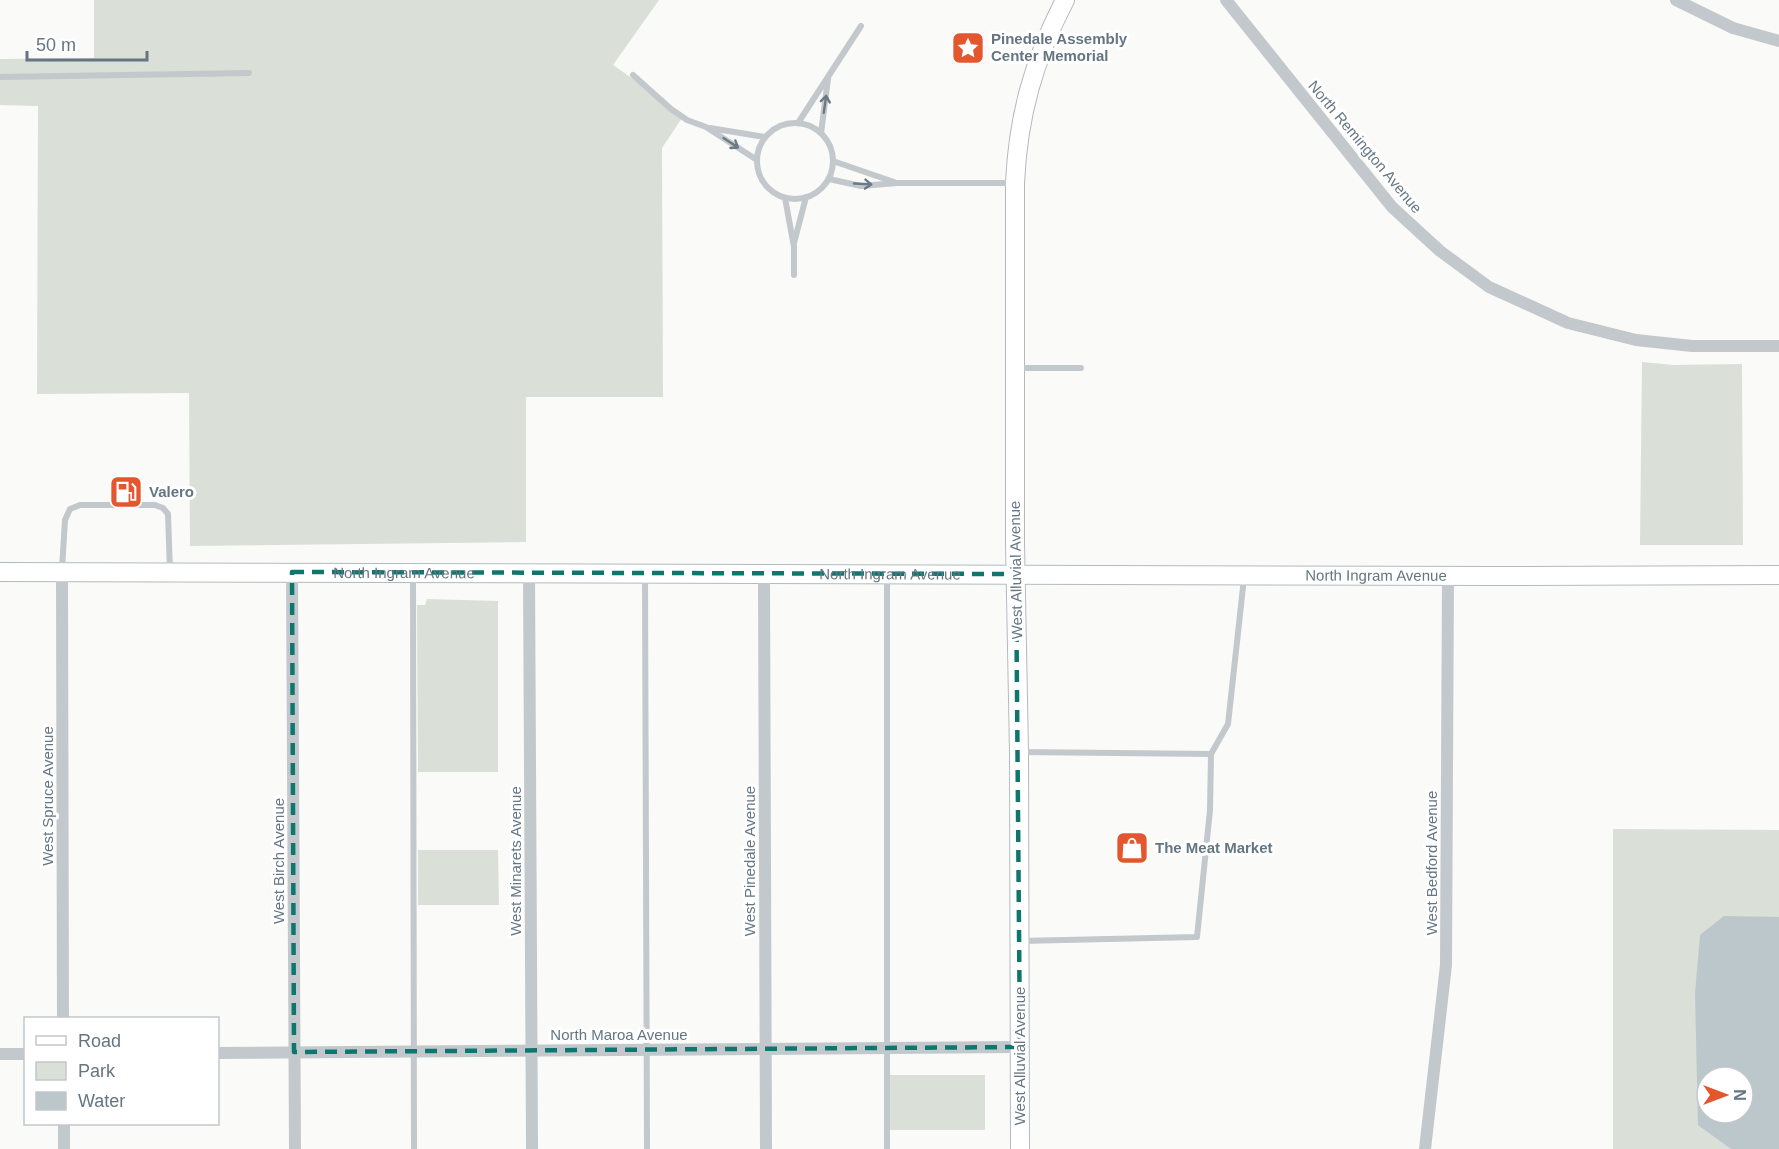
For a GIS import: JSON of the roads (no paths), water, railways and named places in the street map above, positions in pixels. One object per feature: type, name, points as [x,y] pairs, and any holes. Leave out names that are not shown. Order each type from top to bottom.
[{"type":"street","name":"West Alluvial Avenue","points":[[1020,1149],[1015,183],[1020,126],[1029,84],[1049,30],[1065,0]]},
{"type":"street","name":"North Remington Avenue","points":[[1226,0],[1392,207],[1440,251],[1489,287],[1568,323],[1636,340],[1692,346],[1779,346]]},
{"type":"street","points":[[1676,0],[1733,28],[1779,41]]},
{"type":"street","name":"North Ingram Avenue","points":[[0,572],[1779,575]]},
{"type":"street","name":"West Birch Avenue","points":[[292,572],[295,1149]]},
{"type":"street","name":"West Spruce Avenue","points":[[62,573],[63,1017]]},
{"type":"street","name":"West Minarets Avenue","points":[[530,573],[532,1149]]},
{"type":"street","name":"West Pinedale Avenue","points":[[764,574],[766,1149]]},
{"type":"street","name":"West Bedford Avenue","points":[[1425,1149],[1446,964],[1448,576]]},
{"type":"street","name":"North Maroa Avenue","points":[[219,1053],[1020,1047]]},
{"type":"street","points":[[0,1054],[24,1054]]},
{"type":"street","points":[[64,1125],[64,1149]]},
{"type":"lane","points":[[798,123],[861,26]]},
{"type":"lane","points":[[0,77],[249,73]]},
{"type":"lane","points":[[633,75],[687,120],[706,127],[765,137]]},
{"type":"lane","points":[[821,133],[829,75]]},
{"type":"lane","points":[[798,123],[810,126],[821,133],[828,143],[833,161],[829,179],[821,189],[798,199],[785,198],[774,193],[764,184],[758,173],[757,160],[759,147],[765,137],[780,126],[798,123]]},
{"type":"lane","points":[[706,127],[757,160]]},
{"type":"lane","points":[[833,161],[897,183]]},
{"type":"lane","points":[[829,179],[861,186],[897,183],[1015,183]]},
{"type":"lane","points":[[794,247],[806,197]]},
{"type":"lane","points":[[785,198],[794,247],[794,275]]},
{"type":"lane","points":[[1015,368],[1082,368]]},
{"type":"lane","points":[[62,573],[66,520],[70,509],[80,505],[163,508],[168,514],[170,572]]},
{"type":"lane","points":[[413,573],[414,1149]]},
{"type":"lane","points":[[645,574],[647,1149]]},
{"type":"lane","points":[[887,574],[887,1149]]},
{"type":"lane","points":[[1020,941],[1197,937],[1210,810],[1211,754],[1228,724],[1245,575]]},
{"type":"lane","points":[[1019,752],[1211,754]]},
{"type":"water","points":[[1724,916],[1779,917],[1779,1149],[1731,1149],[1698,1125],[1755,1125],[1755,1065],[1697,1065],[1695,993],[1700,935]]},
{"type":"place","name":"Pinedale Assembly Center Memorial","points":[[968,48]]},
{"type":"place","name":"Valero","points":[[126,492]]},
{"type":"place","name":"The Meat Market","points":[[1132,848]]}]
